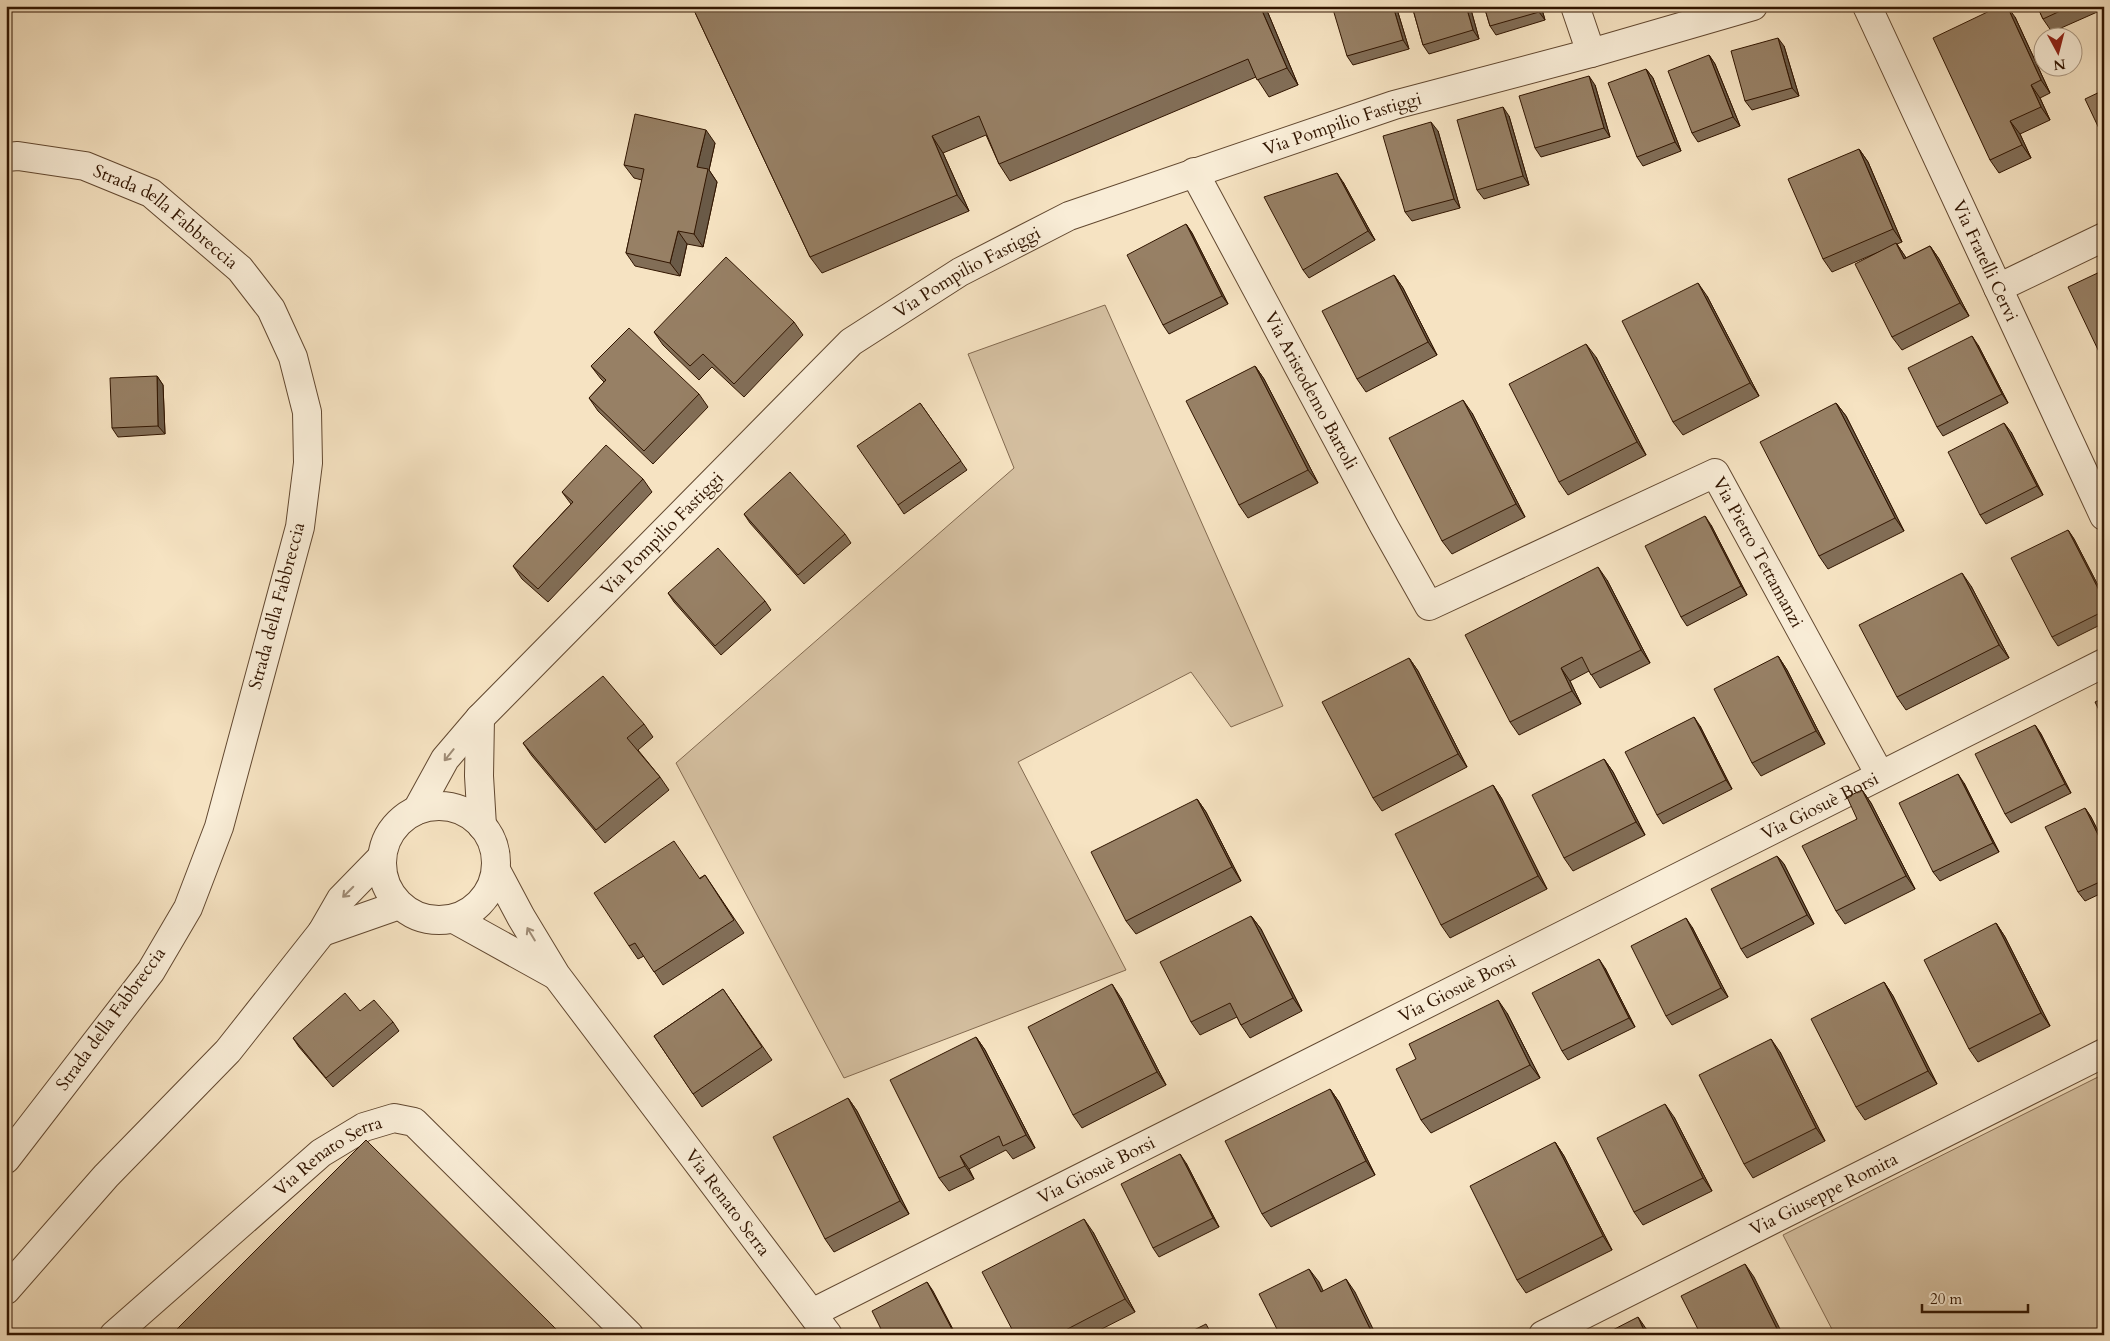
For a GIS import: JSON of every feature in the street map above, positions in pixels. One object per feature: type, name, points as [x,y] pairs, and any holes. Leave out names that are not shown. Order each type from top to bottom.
[{"type":"street","points":[[1575,6],[1591,53]]},
{"type":"street","name":"Via Pompilio Fastiggi","points":[[417,810],[445,759],[480,718],[851,342],[960,272],[1069,216],[1394,104],[1591,53],[1753,6]]},
{"type":"street","name":"Via Fratelli Cervi","points":[[1867,6],[2104,516]]},
{"type":"street","name":"Strada della Fabbreccia","points":[[6,157],[18,156],[85,166],[151,194],[240,270],[271,309],[293,357],[306,412],[308,463],[300,527],[219,827],[188,908],[151,971],[6,1160]]},
{"type":"street","name":"Via Aristodemo Bartoli","points":[[1194,172],[1429,606]]},
{"type":"street","points":[[1998,288],[2104,237]]},
{"type":"street","name":"Via Pietro Tettamanzi","points":[[1429,606],[1715,473],[1880,775]]},
{"type":"street","name":"Via Giosuè Borsi","points":[[812,1313],[2104,663]]},
{"type":"street","points":[[480,718],[479,776],[482,826]]},
{"type":"street","points":[[434,806],[452,807],[469,814],[482,826],[491,839],[496,854],[496,870],[491,886],[482,901],[470,912],[454,919],[434,921],[416,916],[399,905],[389,891],[382,875],[382,858],[385,843],[392,829],[417,810],[434,806]]},
{"type":"street","points":[[6,1290],[106,1176],[228,1051],[322,932],[341,899],[382,858]]},
{"type":"street","name":"Via Renato Serra","points":[[496,870],[521,917],[556,975],[828,1335]]},
{"type":"street","points":[[322,932],[399,905]]},
{"type":"street","name":"Via Renato Serra","points":[[454,919],[556,975]]},
{"type":"street","name":"Via Giuseppe Romita","points":[[1543,1335],[2104,1053]]},
{"type":"street","name":"Via Renato Serra","points":[[114,1335],[321,1153],[364,1127],[394,1118],[414,1122],[628,1335]]},
{"type":"shaded area","points":[[1105,305],[1283,706],[1231,727],[1191,672],[1018,762],[1126,970],[844,1078],[676,763],[1014,468],[968,354]]},
{"type":"shaded area","points":[[2104,1074],[2104,1335],[1835,1335],[1783,1235]]},
{"type":"building","points":[[692,6],[1229,6],[1230,8],[1233,6],[1260,6],[1287,68],[1257,80],[1248,59],[999,164],[979,116],[932,136],[957,195],[810,257]]},
{"type":"building","points":[[1332,6],[1393,6],[1403,40],[1347,56]]},
{"type":"building","points":[[1412,6],[1466,6],[1473,30],[1423,45]]},
{"type":"building","points":[[1484,6],[1537,6],[1539,12],[1490,26]]},
{"type":"building","points":[[2000,6],[2007,6],[2032,60],[2032,78],[2040,78],[2041,80],[2031,85],[2041,107],[2010,121],[2022,145],[1990,160],[1933,38]]},
{"type":"building","points":[[2037,6],[2071,6],[2043,19]]},
{"type":"building","points":[[1778,38],[1792,88],[1745,101],[1731,51]]},
{"type":"building","points":[[1709,55],[1733,117],[1692,133],[1668,71]]},
{"type":"building","points":[[1646,69],[1675,142],[1637,157],[1608,83]]},
{"type":"building","points":[[1589,76],[1604,128],[1535,148],[1519,96]]},
{"type":"building","points":[[2104,90],[2104,139],[2085,99]]},
{"type":"building","points":[[1503,107],[1523,176],[1477,190],[1457,120]]},
{"type":"building","points":[[635,114],[706,130],[697,167],[708,169],[694,234],[678,231],[670,263],[626,253],[644,169],[624,165]]},
{"type":"building","points":[[1431,122],[1454,199],[1405,212],[1383,136]]},
{"type":"building","points":[[1859,149],[1893,229],[1823,259],[1788,179]]},
{"type":"building","points":[[1337,173],[1368,231],[1303,270],[1264,197]]},
{"type":"building","points":[[1186,224],[1222,296],[1163,325],[1127,255]]},
{"type":"building","points":[[1896,243],[1904,259],[1930,246],[1960,303],[1892,337],[1855,264]]},
{"type":"building","points":[[726,257],[794,322],[734,384],[703,354],[690,366],[654,332]]},
{"type":"building","points":[[2104,270],[2104,355],[2101,356],[2068,287]]},
{"type":"building","points":[[1394,275],[1428,342],[1357,379],[1322,311]]},
{"type":"building","points":[[1698,283],[1750,383],[1673,422],[1622,321]]},
{"type":"building","points":[[629,328],[699,394],[644,451],[589,398],[606,380],[591,366]]},
{"type":"building","points":[[1972,336],[2002,394],[1937,427],[1908,368]]},
{"type":"building","points":[[1586,344],[1637,442],[1559,482],[1509,384]]},
{"type":"building","points":[[1255,366],[1308,470],[1239,505],[1186,401]]},
{"type":"building","points":[[157,376],[158,426],[112,428],[110,378]]},
{"type":"building","points":[[1463,400],[1516,504],[1442,541],[1389,438]]},
{"type":"building","points":[[920,403],[961,461],[898,505],[857,446]]},
{"type":"building","points":[[1836,403],[1895,518],[1819,556],[1760,442]]},
{"type":"building","points":[[2004,423],[2037,486],[1980,515],[1948,452]]},
{"type":"building","points":[[606,445],[643,479],[538,589],[513,566],[573,502],[562,492]]},
{"type":"building","points":[[790,472],[845,534],[798,575],[744,514]]},
{"type":"building","points":[[1705,516],[1741,586],[1681,617],[1645,546]]},
{"type":"building","points":[[2068,530],[2104,600],[2104,611],[2052,637],[2011,558]]},
{"type":"building","points":[[718,548],[765,601],[715,646],[668,593]]},
{"type":"building","points":[[1598,567],[1641,650],[1591,675],[1582,657],[1561,668],[1572,691],[1510,722],[1465,635]]},
{"type":"building","points":[[1962,573],[1999,645],[1897,697],[1859,625]]},
{"type":"building","points":[[1778,656],[1816,731],[1752,763],[1714,689]]},
{"type":"building","points":[[1409,658],[1458,754],[1373,798],[1322,702]]},
{"type":"building","points":[[603,676],[644,724],[627,738],[660,777],[596,830],[523,743]]},
{"type":"building","points":[[2104,698],[2104,720],[2095,702]]},
{"type":"building","points":[[1694,717],[1726,780],[1657,815],[1625,752]]},
{"type":"building","points":[[2035,725],[2065,784],[2005,814],[1975,754]]},
{"type":"building","points":[[1604,759],[1636,822],[1564,858],[1532,795]]},
{"type":"building","points":[[1958,774],[1993,843],[1933,872],[1899,803]]},
{"type":"building","points":[[1493,785],[1538,876],[1441,925],[1395,834]]},
{"type":"building","points":[[1862,790],[1906,876],[1836,911],[1802,846],[1857,819],[1847,797]]},
{"type":"building","points":[[1197,799],[1232,867],[1126,921],[1091,852]]},
{"type":"building","points":[[2085,808],[2104,847],[2104,880],[2078,892],[2045,827]]},
{"type":"building","points":[[674,841],[700,879],[705,875],[734,920],[654,972],[635,943],[629,946],[594,893]]},
{"type":"building","points":[[1777,856],[1807,915],[1741,949],[1711,889]]},
{"type":"building","points":[[1251,916],[1293,998],[1241,1025],[1230,1003],[1191,1022],[1160,962]]},
{"type":"building","points":[[1686,918],[1721,988],[1666,1016],[1631,946]]},
{"type":"building","points":[[1996,923],[2041,1013],[1969,1049],[1924,960]]},
{"type":"building","points":[[1599,959],[1629,1018],[1562,1051],[1532,993]]},
{"type":"building","points":[[1884,982],[1928,1071],[1856,1107],[1811,1019]]},
{"type":"building","points":[[1112,984],[1157,1072],[1073,1115],[1028,1027]]},
{"type":"building","points":[[723,989],[762,1047],[693,1094],[654,1036]]},
{"type":"building","points":[[345,993],[360,1011],[374,1000],[393,1022],[326,1078],[293,1038]]},
{"type":"building","points":[[1498,1000],[1530,1065],[1421,1120],[1396,1069],[1416,1059],[1409,1044]]},
{"type":"building","points":[[976,1037],[1026,1135],[1003,1146],[999,1136],[960,1156],[965,1166],[939,1178],[890,1080]]},
{"type":"building","points":[[1771,1039],[1816,1128],[1744,1164],[1699,1075]]},
{"type":"building","points":[[1330,1089],[1366,1161],[1262,1214],[1225,1141]]},
{"type":"building","points":[[848,1098],[900,1201],[825,1239],[773,1137]]},
{"type":"building","points":[[1665,1104],[1703,1178],[1634,1212],[1597,1138]]},
{"type":"building","points":[[366,1140],[562,1335],[171,1335]]},
{"type":"building","points":[[1555,1142],[1603,1236],[1517,1280],[1470,1186]]},
{"type":"building","points":[[1180,1154],[1213,1218],[1153,1248],[1121,1184]]},
{"type":"building","points":[[1084,1219],[1125,1299],[1056,1335],[1015,1335],[982,1272]]},
{"type":"building","points":[[1745,1264],[1780,1335],[1701,1335],[1681,1296]]},
{"type":"building","points":[[1309,1269],[1321,1292],[1346,1279],[1373,1335],[1280,1335],[1259,1294]]},
{"type":"building","points":[[927,1282],[955,1335],[884,1335],[872,1311]]},
{"type":"building","points":[[1638,1317],[1646,1335],[1603,1335]]},
{"type":"building","points":[[1206,1324],[1212,1335],[1184,1335]]}]
